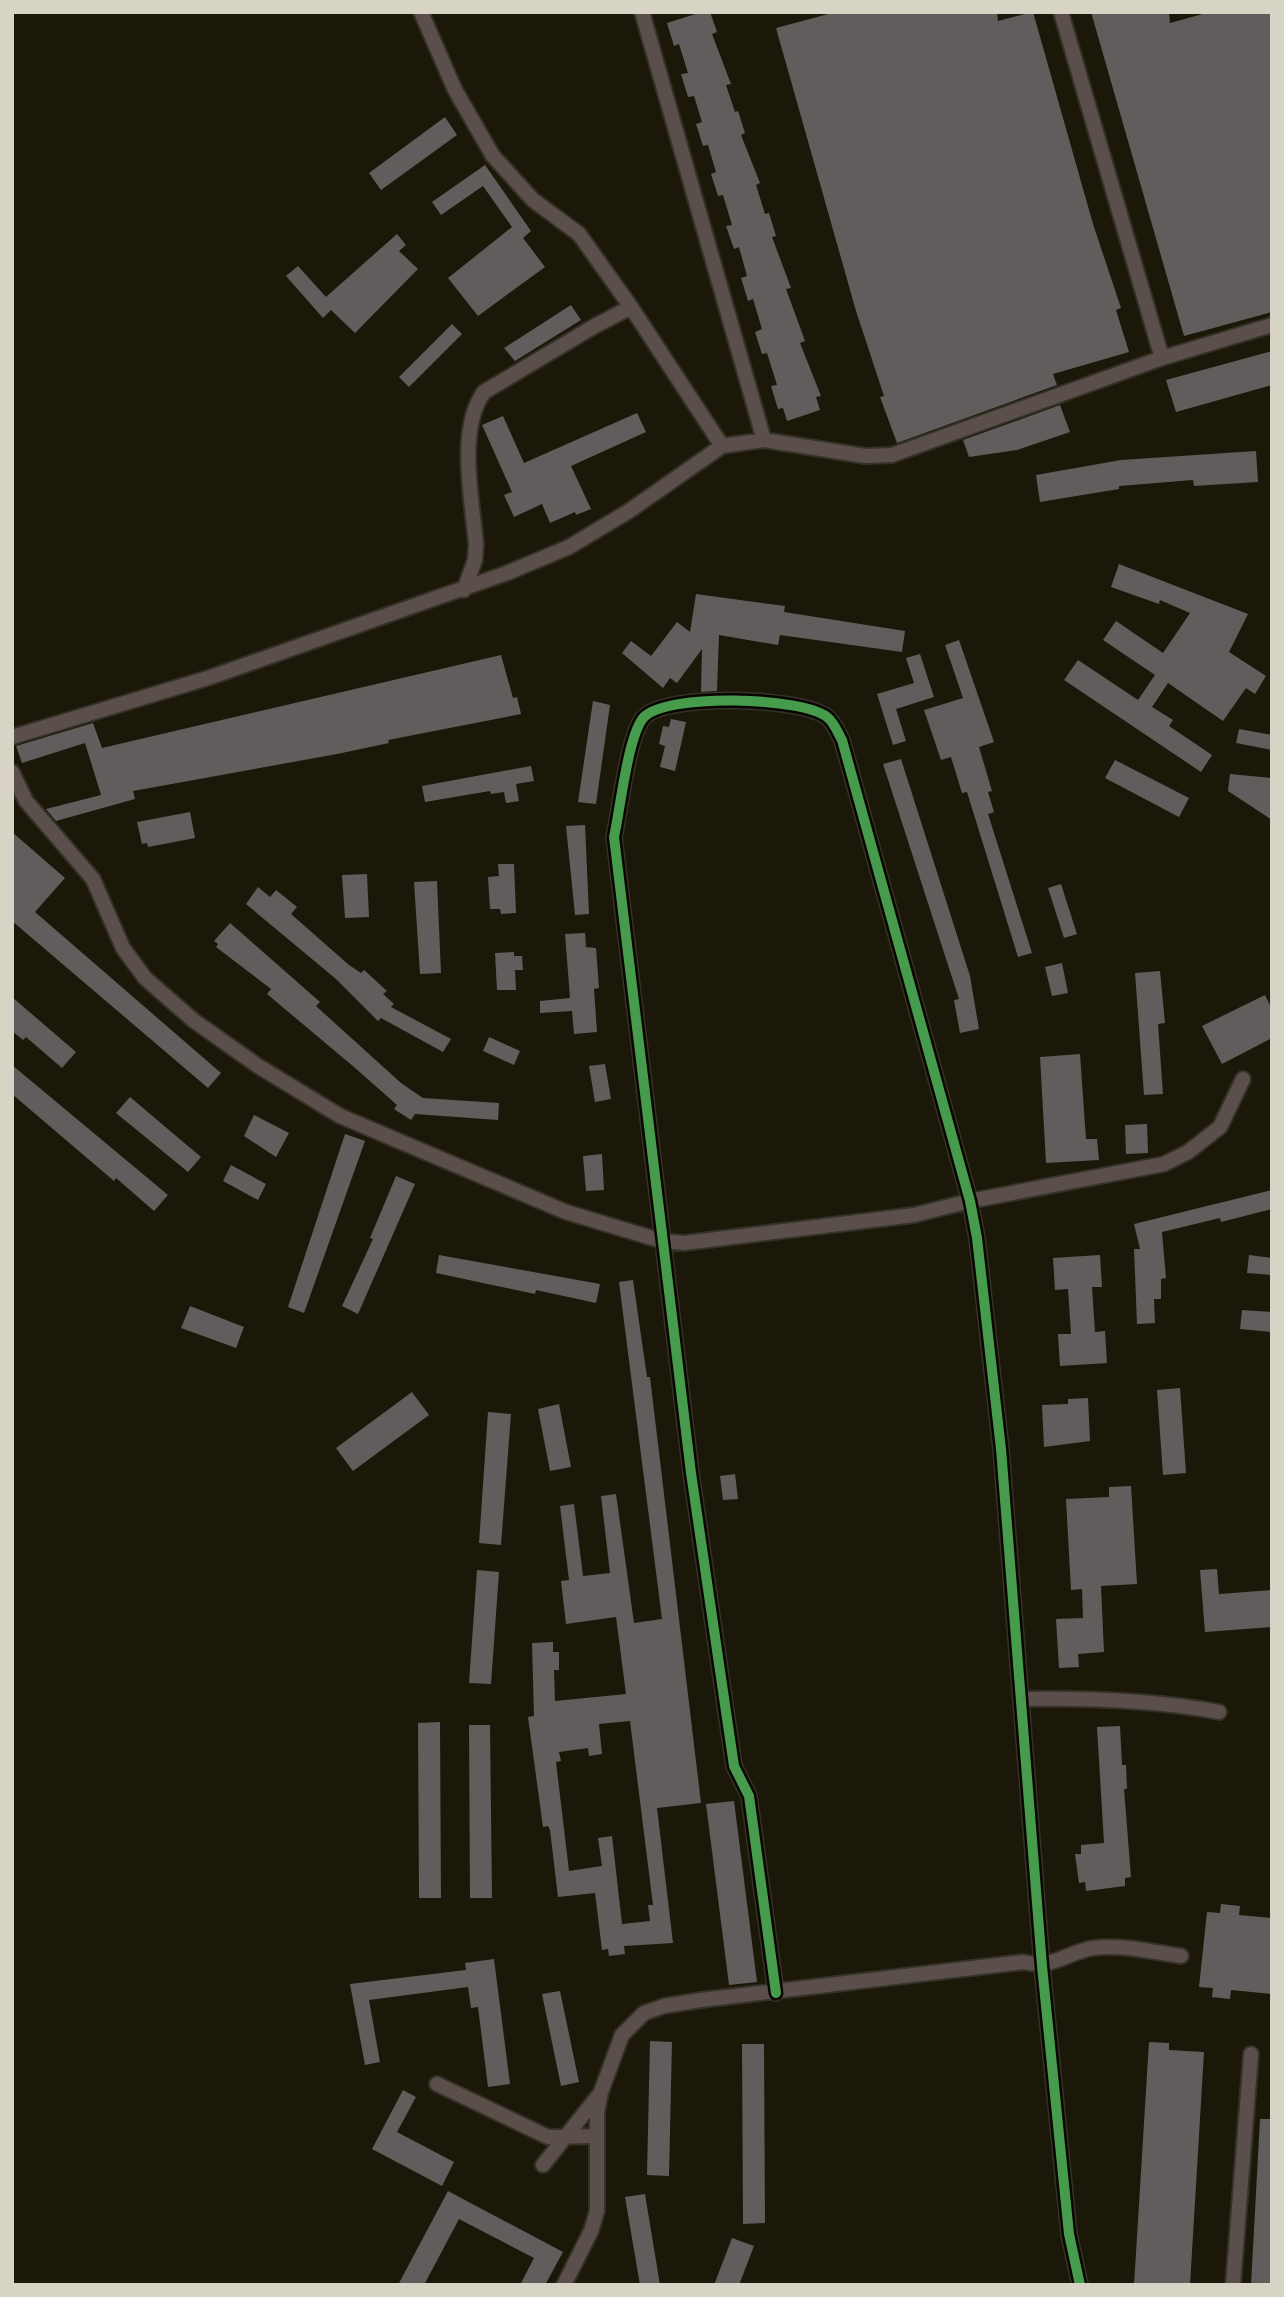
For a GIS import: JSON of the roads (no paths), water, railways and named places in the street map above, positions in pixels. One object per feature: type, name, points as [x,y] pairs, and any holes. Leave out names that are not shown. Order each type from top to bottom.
[{"type":"street","points":[[421,12],[455,90],[493,156],[533,200],[579,234],[631,307],[722,446]]},
{"type":"street","points":[[642,12],[764,440]]},
{"type":"street","points":[[1061,12],[1162,358]]},
{"type":"street","points":[[464,590],[475,560],[476,544],[469,445],[470,418],[474,405],[484,392],[631,307]]},
{"type":"street","points":[[12,737],[208,678],[464,590],[569,547],[629,511],[722,446],[764,440],[865,456],[892,455],[1162,358],[1272,325]]},
{"type":"street","points":[[776,1993],[749,1796],[734,1766],[662,1241],[614,837],[634,735],[643,718],[654,709],[689,702],[781,703],[806,708],[829,718],[842,740],[970,1201],[1001,1449],[1023,1699],[1042,1966],[1069,2234],[1080,2285]]},
{"type":"street","points":[[12,772],[26,801],[44,824],[75,854],[93,879],[123,947],[145,978],[193,1020],[258,1066],[340,1116],[566,1212],[662,1241],[684,1243],[914,1215],[970,1201],[1164,1164],[1188,1152],[1220,1127],[1243,1079]]},
{"type":"street","points":[[1023,1699],[1093,1698],[1182,1705],[1219,1712]]},
{"type":"street","points":[[564,2285],[592,2231],[597,2211],[597,2136],[601,2092],[622,2035],[644,2013],[664,2006],[701,2000],[1023,1962],[1042,1966],[1090,1949],[1121,1947],[1181,1956]]},
{"type":"street","points":[[1233,2285],[1251,2053]]},
{"type":"street","points":[[437,2084],[548,2137],[597,2136]]},
{"type":"street","points":[[543,2165],[601,2092]]}]
